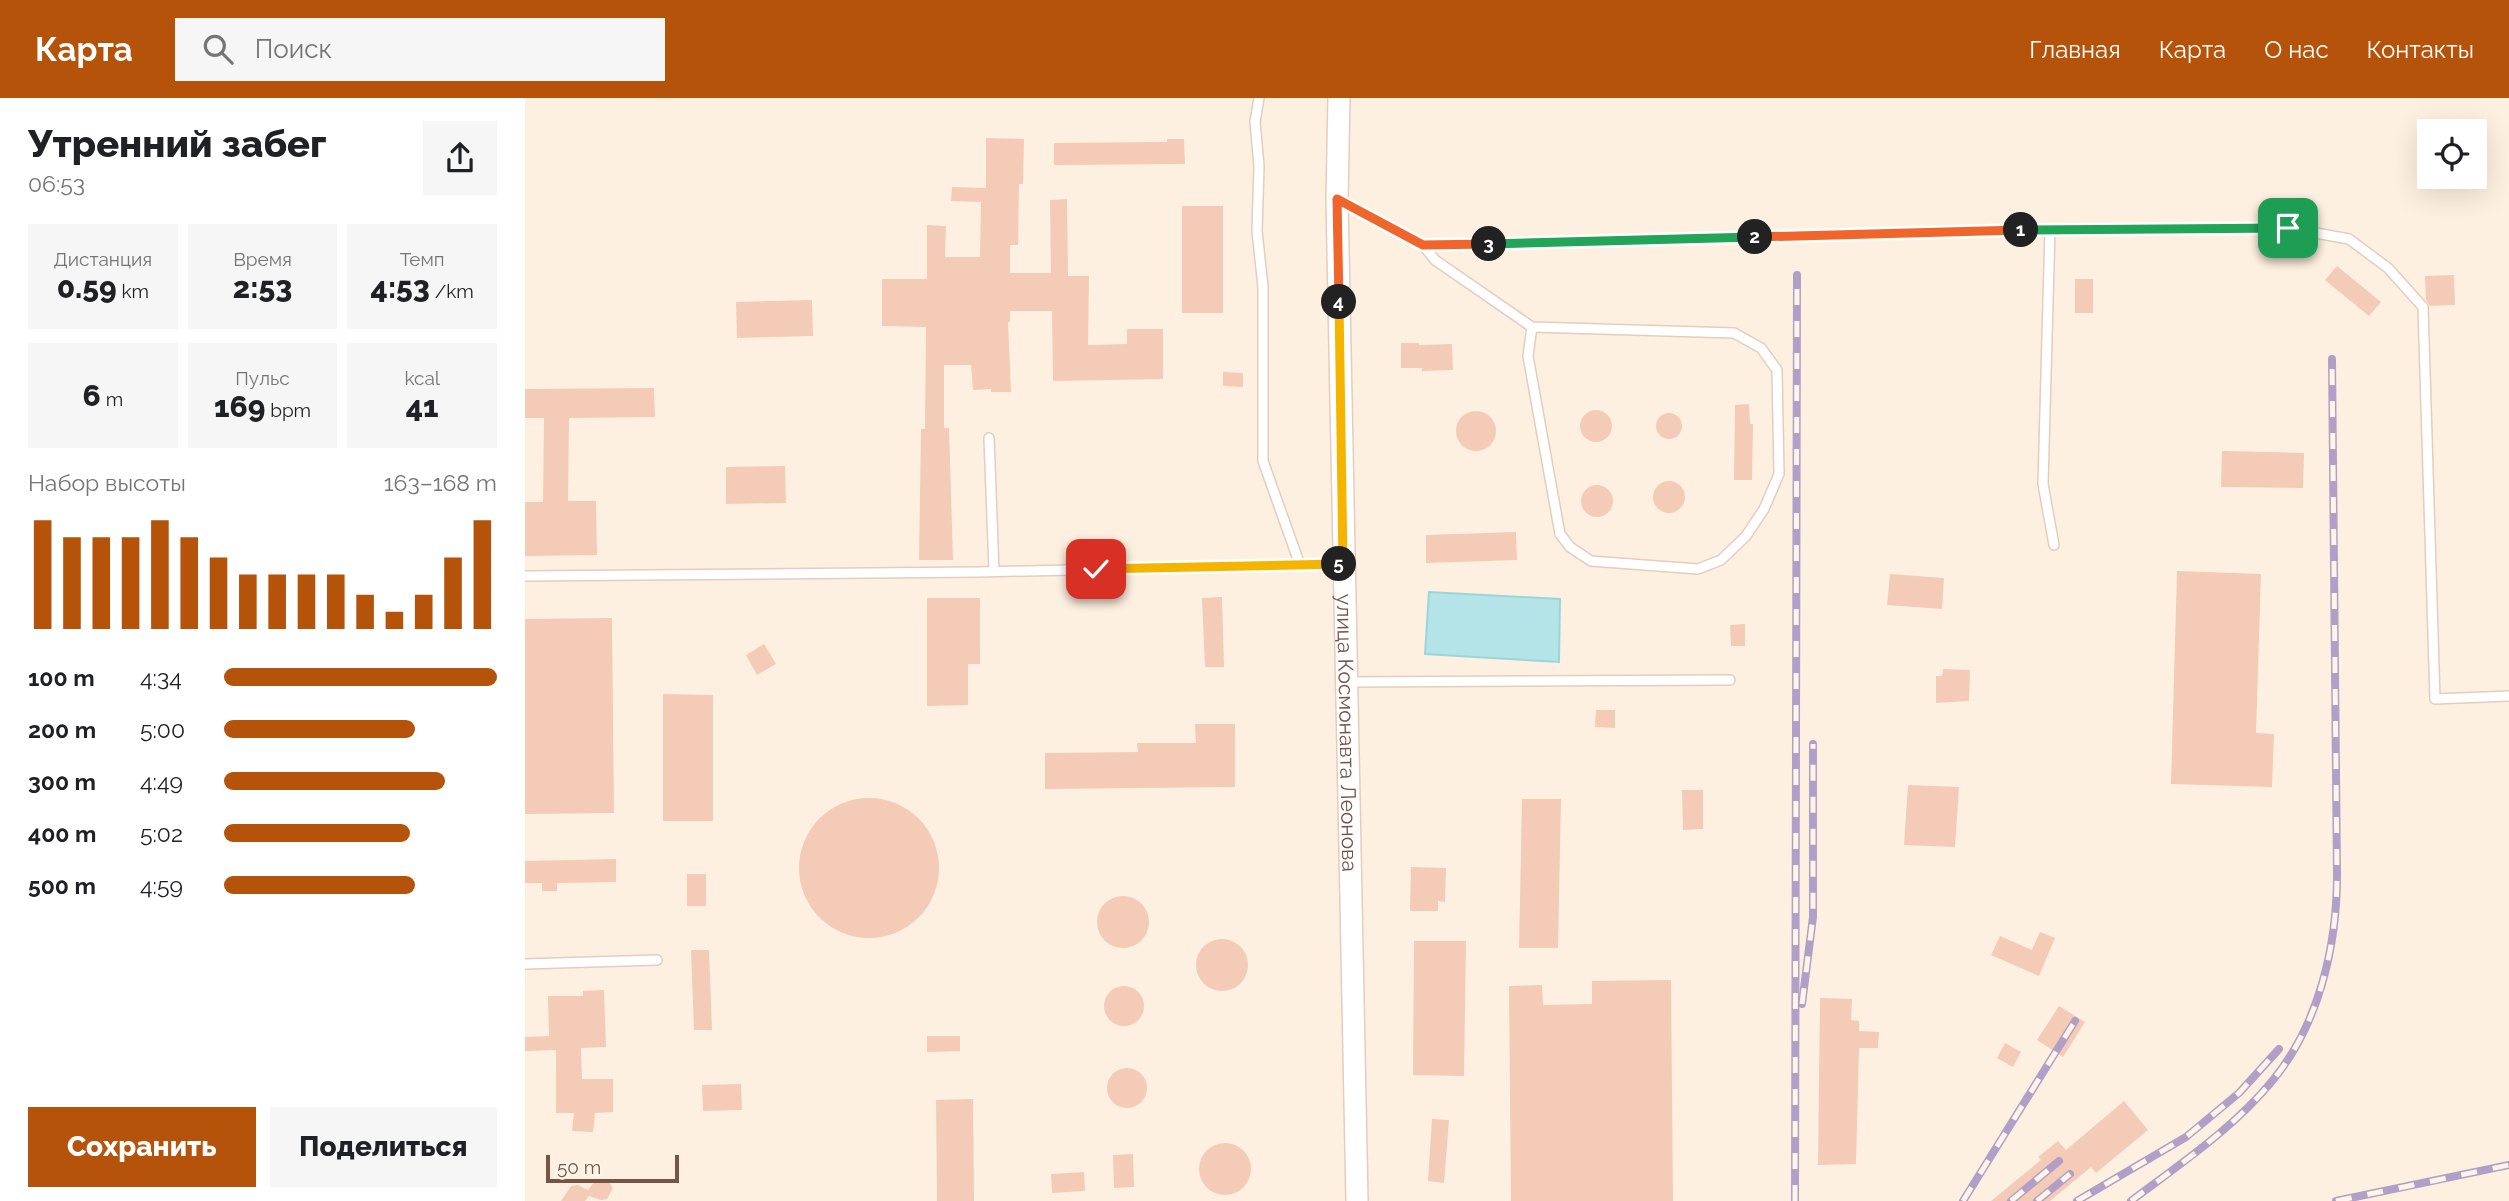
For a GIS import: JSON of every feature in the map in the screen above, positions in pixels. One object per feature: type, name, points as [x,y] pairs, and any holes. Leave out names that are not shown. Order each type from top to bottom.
[{"type":"street","name":"улица Космонавта Леонова","points":[[1339,98],[1337,199],[1357,1201]]},
{"type":"lane","points":[[1259,98],[1255,122],[1259,166],[1257,231],[1262,287],[1263,461],[1300,565]]},
{"type":"lane","points":[[1337,199],[1423,245],[1435,260],[1532,327],[1734,333],[1761,348],[1777,370],[1779,474],[1758,518],[1746,536],[1721,560],[1699,569],[1591,561],[1570,547],[1560,534],[1528,356],[1532,327]]},
{"type":"lane","points":[[1423,245],[2050,229],[2288,228],[2349,239],[2388,268],[2423,307],[2435,699],[2509,696]]},
{"type":"lane","points":[[2050,229],[2043,484],[2054,545]]},
{"type":"lane","points":[[989,438],[994,571]]},
{"type":"lane","points":[[525,576],[1343,564]]},
{"type":"lane","points":[[1346,682],[1730,680]]},
{"type":"lane","points":[[525,964],[657,960]]},
{"type":"water","points":[[1429,592],[1560,599],[1559,662],[1425,654]]},
{"type":"building","points":[[986,138],[1024,139],[1023,184],[1019,184],[1018,245],[1010,245],[1010,273],[1051,273],[1050,200],[1067,199],[1068,276],[1089,276],[1088,345],[1127,344],[1127,329],[1163,329],[1163,379],[1053,381],[1052,311],[1010,311],[1008,322],[1011,392],[973,390],[971,365],[944,365],[944,428],[949,428],[953,560],[919,560],[926,327],[882,326],[882,279],[927,279],[927,225],[946,226],[945,257],[980,257],[981,202],[951,201],[952,187],[986,188]]},
{"type":"building","points":[[1167,139],[1184,139],[1185,164],[1054,165],[1054,143],[1167,142]]},
{"type":"building","points":[[1182,206],[1223,206],[1223,313],[1182,313]]},
{"type":"building","points":[[2337,266],[2381,302],[2369,316],[2325,280]]},
{"type":"building","points":[[2454,275],[2455,305],[2430,306],[2426,300],[2425,276]]},
{"type":"building","points":[[2075,279],[2093,279],[2093,313],[2075,313]]},
{"type":"building","points":[[812,300],[813,336],[737,338],[736,302]]},
{"type":"building","points":[[1401,343],[1452,344],[1453,370],[1422,371],[1422,368],[1401,368]]},
{"type":"building","points":[[1223,372],[1243,373],[1243,387],[1223,386]]},
{"type":"building","points":[[654,388],[655,417],[569,418],[568,501],[596,501],[597,555],[525,556],[525,502],[543,502],[544,418],[525,418],[525,389]]},
{"type":"building","points":[[1749,404],[1750,424],[1753,424],[1752,480],[1734,480],[1735,405]]},
{"type":"building","points":[[1596,410],[1607,415],[1612,426],[1607,437],[1596,442],[1585,437],[1580,426],[1585,415]]},
{"type":"building","points":[[1476,411],[1490,417],[1496,431],[1490,445],[1476,451],[1462,445],[1456,431],[1462,417]]},
{"type":"building","points":[[1669,413],[1678,417],[1682,426],[1678,435],[1669,439],[1660,435],[1656,426],[1660,417]]},
{"type":"building","points":[[2222,451],[2304,453],[2303,488],[2221,487]]},
{"type":"building","points":[[785,466],[786,503],[726,504],[726,467]]},
{"type":"building","points":[[1669,481],[1680,486],[1685,497],[1680,508],[1669,513],[1658,508],[1653,497],[1658,486]]},
{"type":"building","points":[[1597,485],[1608,490],[1613,501],[1608,512],[1597,517],[1586,512],[1581,501],[1586,490]]},
{"type":"building","points":[[1516,532],[1517,560],[1426,563],[1426,535]]},
{"type":"building","points":[[2177,571],[2261,574],[2256,733],[2274,734],[2272,787],[2171,784]]},
{"type":"building","points":[[1890,574],[1944,578],[1942,609],[1887,605]]},
{"type":"building","points":[[1222,597],[1224,667],[1205,667],[1202,598]]},
{"type":"building","points":[[927,598],[980,598],[980,664],[968,664],[968,705],[927,706]]},
{"type":"building","points":[[612,618],[614,813],[525,814],[525,619]]},
{"type":"building","points":[[1745,624],[1745,646],[1731,646],[1730,625]]},
{"type":"building","points":[[764,644],[776,664],[757,675],[746,655]]},
{"type":"building","points":[[1943,669],[1970,670],[1969,701],[1936,703],[1936,676],[1942,676]]},
{"type":"building","points":[[663,694],[713,695],[713,821],[663,821]]},
{"type":"building","points":[[1596,710],[1615,710],[1615,728],[1595,727]]},
{"type":"building","points":[[1195,724],[1235,724],[1235,787],[1045,789],[1045,753],[1138,752],[1137,743],[1196,743]]},
{"type":"building","points":[[1908,785],[1959,787],[1955,847],[1904,845]]},
{"type":"building","points":[[1682,790],[1703,790],[1703,829],[1683,830]]},
{"type":"building","points":[[869,798],[896,803],[919,818],[934,841],[939,868],[934,895],[919,918],[896,933],[869,938],[842,933],[819,918],[804,895],[799,868],[804,841],[819,818],[842,803]]},
{"type":"building","points":[[1522,799],[1561,799],[1558,948],[1519,948]]},
{"type":"building","points":[[616,859],[616,882],[557,883],[557,891],[542,891],[542,883],[525,883],[525,861]]},
{"type":"building","points":[[1411,867],[1446,868],[1445,902],[1438,901],[1438,911],[1410,911]]},
{"type":"building","points":[[687,874],[706,874],[706,906],[687,906]]},
{"type":"building","points":[[1123,896],[1133,898],[1141,904],[1147,912],[1147,932],[1141,940],[1133,946],[1123,948],[1113,946],[1105,940],[1099,932],[1097,922],[1099,912],[1105,904],[1113,898]]},
{"type":"building","points":[[2040,932],[2055,938],[2039,976],[1991,955],[2000,936],[2032,950]]},
{"type":"building","points":[[1222,939],[1232,941],[1240,947],[1246,955],[1246,975],[1240,983],[1232,989],[1222,991],[1212,989],[1204,983],[1198,975],[1196,965],[1198,955],[1204,947],[1212,941]]},
{"type":"building","points":[[1414,941],[1466,941],[1464,1076],[1413,1075]]},
{"type":"building","points":[[691,950],[709,950],[712,1030],[694,1030]]},
{"type":"building","points":[[1671,980],[1673,1201],[1511,1201],[1509,986],[1542,985],[1543,1005],[1592,1004],[1592,981]]},
{"type":"building","points":[[1124,986],[1138,992],[1144,1006],[1138,1020],[1124,1026],[1110,1020],[1104,1006],[1110,992]]},
{"type":"building","points":[[604,990],[606,1047],[581,1048],[582,1079],[613,1079],[613,1112],[595,1113],[593,1132],[572,1131],[574,1113],[556,1113],[556,1050],[525,1051],[525,1037],[549,1036],[548,996],[583,996],[583,991]]},
{"type":"building","points":[[1820,998],[1852,999],[1851,1020],[1859,1021],[1859,1031],[1879,1032],[1878,1048],[1859,1048],[1856,1164],[1818,1165]]},
{"type":"building","points":[[2059,1006],[2085,1022],[2063,1057],[2037,1040]]},
{"type":"building","points":[[927,1036],[960,1036],[960,1051],[927,1052]]},
{"type":"building","points":[[2005,1043],[2021,1052],[2013,1067],[1997,1058]]},
{"type":"building","points":[[1127,1068],[1141,1074],[1147,1088],[1141,1102],[1127,1108],[1113,1102],[1107,1088],[1113,1074]]},
{"type":"building","points":[[741,1084],[742,1110],[703,1111],[702,1085]]},
{"type":"building","points":[[973,1099],[974,1201],[937,1201],[936,1100]]},
{"type":"building","points":[[2124,1101],[2148,1130],[2096,1173],[2091,1167],[2050,1201],[1991,1201],[2041,1160],[2038,1157],[2058,1141],[2066,1150]]},
{"type":"building","points":[[1432,1119],[1449,1120],[1444,1183],[1428,1181]]},
{"type":"building","points":[[1225,1143],[1235,1145],[1243,1151],[1249,1159],[1249,1179],[1243,1187],[1235,1193],[1225,1195],[1215,1193],[1207,1187],[1201,1179],[1199,1169],[1201,1159],[1207,1151],[1215,1145]]},
{"type":"building","points":[[1133,1154],[1134,1187],[1114,1188],[1113,1155]]},
{"type":"building","points":[[1084,1172],[1085,1191],[1052,1193],[1051,1174]]},
{"type":"building","points":[[603,1179],[613,1188],[607,1199],[589,1196],[585,1201],[561,1201],[571,1186],[578,1185],[588,1190],[595,1181]]},
{"type":"railway","points":[[1795,1201],[1797,275]]},
{"type":"railway","points":[[2131,1201],[2224,1130],[2273,1080],[2302,1034],[2313,1009],[2329,956],[2337,875],[2332,359]]},
{"type":"railway","points":[[1802,1004],[1813,917],[1813,744]]},
{"type":"railway","points":[[1963,1201],[2075,1021]]},
{"type":"railway","points":[[2077,1201],[2186,1137],[2239,1093],[2279,1049]]},
{"type":"railway","points":[[2011,1201],[2059,1161]]},
{"type":"railway","points":[[2336,1201],[2509,1165]]},
{"type":"railway","points":[[2037,1201],[2070,1174]]},
{"type":"route","points":[[1096,569],[1343,564],[1337,199],[1423,245],[2050,229],[2288,228]]}]
